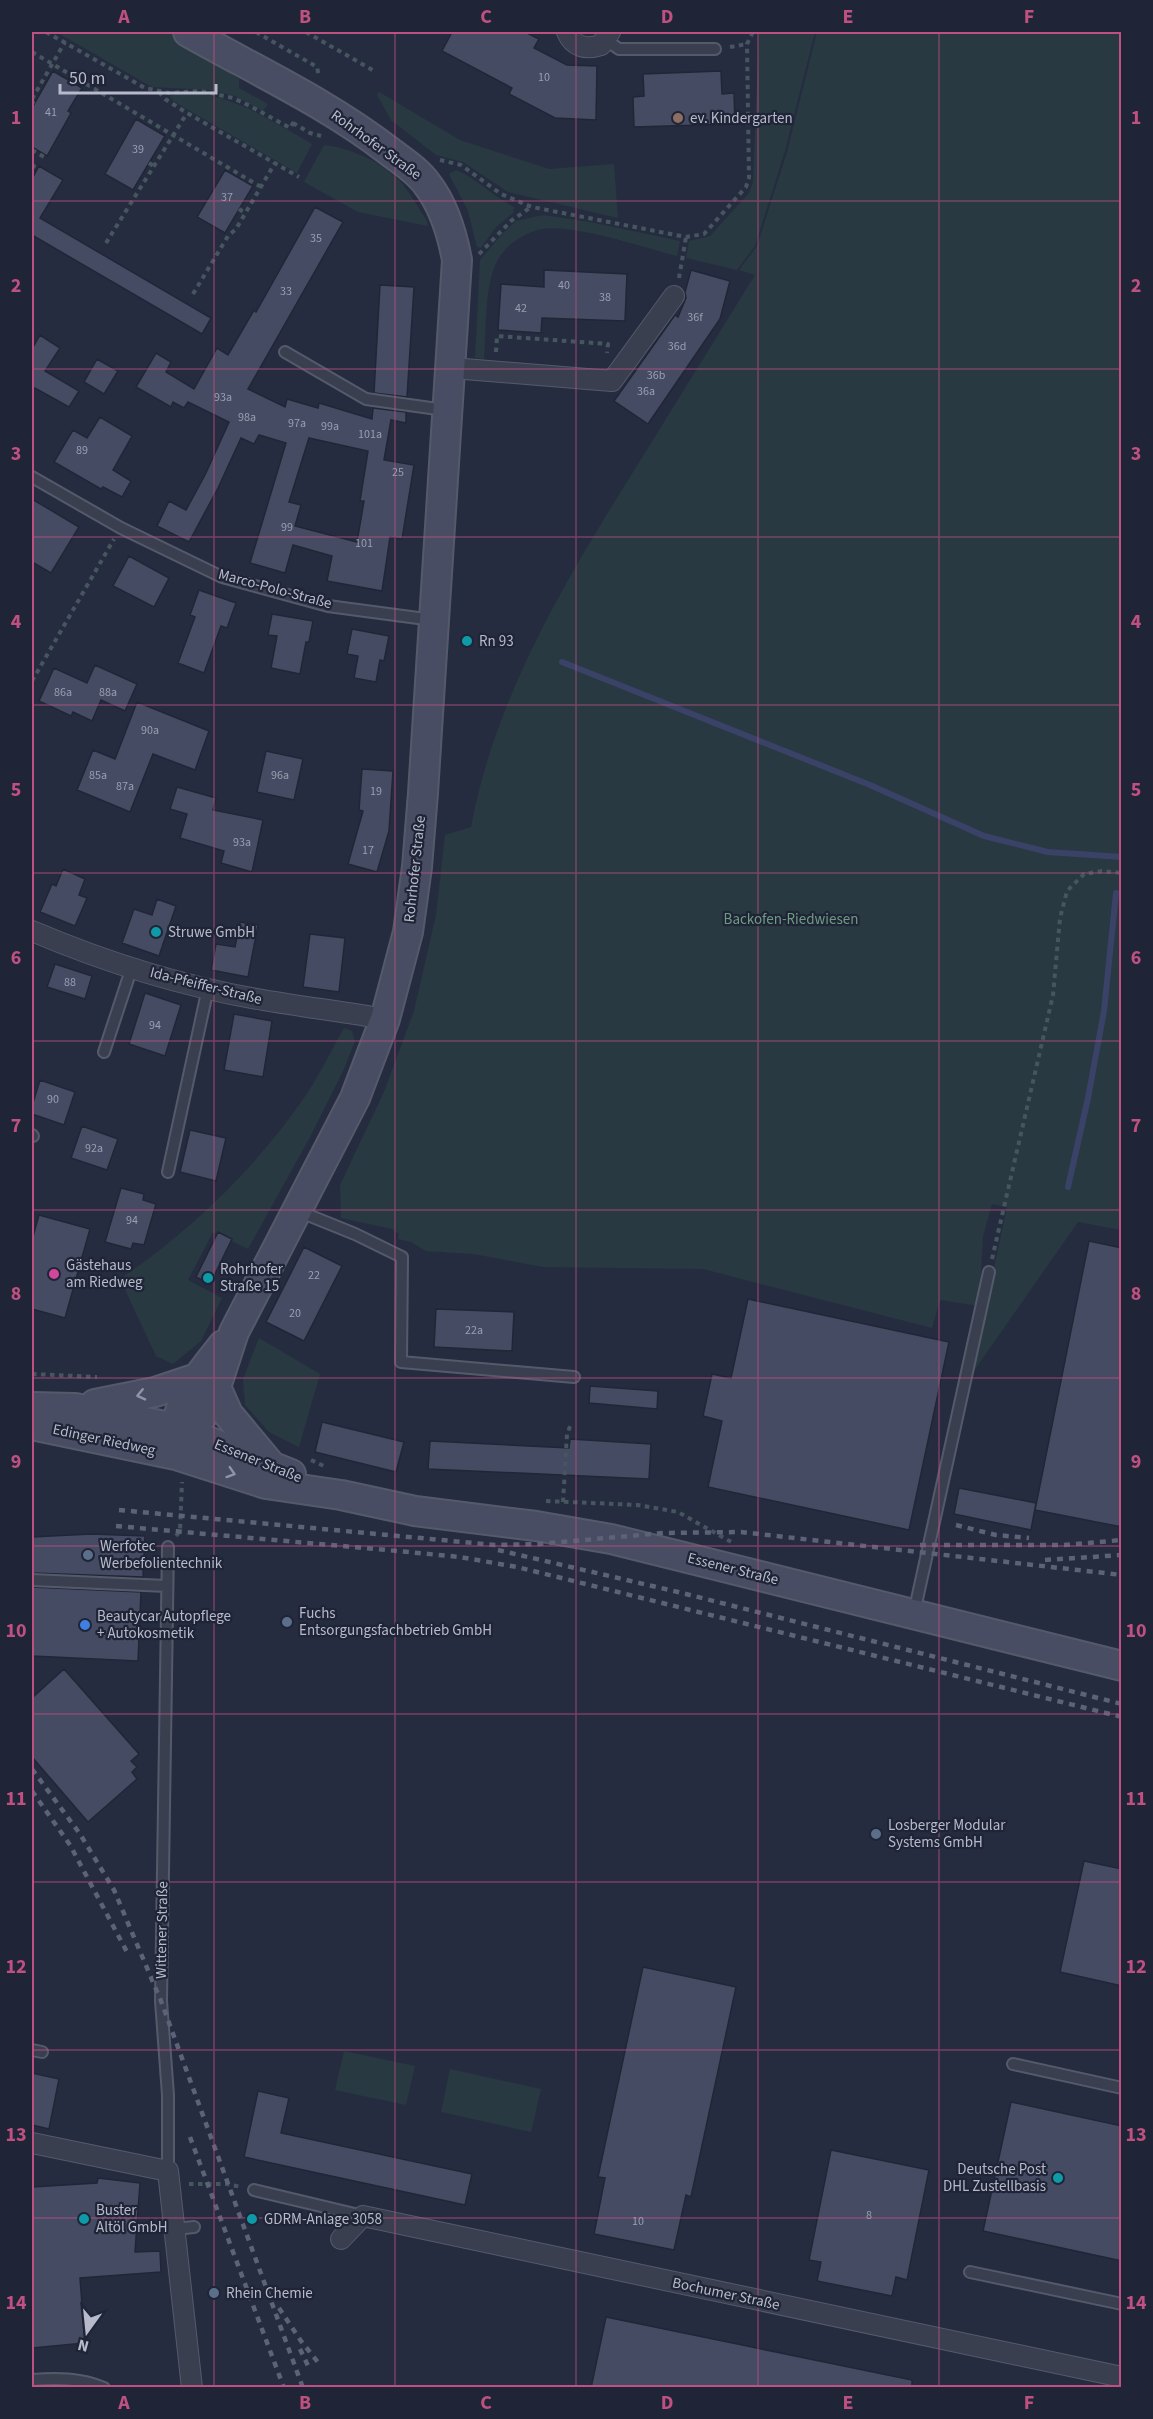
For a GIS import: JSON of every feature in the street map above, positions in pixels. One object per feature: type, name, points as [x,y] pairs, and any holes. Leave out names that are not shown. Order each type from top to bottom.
[{"type":"main road","name":"Rohrhofer Straße","points":[[181,1448],[206,1382],[355,1098],[385,1019],[408,932],[417,867],[452,368],[457,260],[452,234],[442,208],[427,183],[367,134],[336,114],[188,32]]},
{"type":"main road","points":[[75,1408],[206,1382],[228,1414],[271,1466]]},
{"type":"main road","name":"Edinger Riedweg","points":[[32,1407],[75,1408],[181,1448]]},
{"type":"main road","name":"Edinger Riedweg","points":[[32,1425],[181,1448]]},
{"type":"main road","name":"Essener Straße","points":[[181,1448],[271,1466],[340,1495]]},
{"type":"main road","name":"Essener Straße","points":[[181,1448],[266,1484],[340,1495],[415,1511],[536,1526],[611,1539],[1122,1666]]},
{"type":"street","points":[[567,32],[574,43],[587,48],[601,45],[608,36]]},
{"type":"street","points":[[452,368],[612,381],[674,296]]},
{"type":"street","name":"Ida-Pfeiffer-Straße","points":[[32,931],[59,943],[167,979],[261,1000],[385,1019]]},
{"type":"street","points":[[32,2143],[169,2178]]},
{"type":"street","name":"Wittener Straße","points":[[169,2178],[184,2228],[192,2388]]},
{"type":"street","points":[[341,2239],[363,2216]]},
{"type":"street","name":"Bochumer Straße","points":[[363,2216],[1122,2378]]},
{"type":"lane","points":[[608,36],[619,49],[715,49]]},
{"type":"lane","points":[[285,352],[366,399],[448,410]]},
{"type":"lane","name":"Marco-Polo-Straße","points":[[32,477],[121,528],[222,577],[328,606],[433,620]]},
{"type":"lane","points":[[104,1052],[132,967]]},
{"type":"lane","points":[[168,1172],[208,988]]},
{"type":"lane","points":[[296,1211],[355,1234],[402,1257],[401,1362],[574,1377]]},
{"type":"lane","points":[[914,1613],[989,1272]]},
{"type":"lane","name":"Wittener Straße","points":[[168,1547],[160,2001],[168,2095],[169,2178]]},
{"type":"lane","points":[[32,1580],[167,1586]]},
{"type":"lane","points":[[1013,2064],[1122,2088]]},
{"type":"lane","points":[[254,2190],[363,2216]]},
{"type":"lane","points":[[970,2272],[1122,2304]]},
{"type":"lane","points":[[32,2380],[59,2378],[90,2382],[104,2388]]},
{"type":"path","points":[[46,32],[145,88],[158,92],[201,91],[233,98],[290,128],[293,123],[310,133],[331,138]]},
{"type":"path","points":[[256,32],[316,68],[320,78]]},
{"type":"path","points":[[306,32],[376,72]]},
{"type":"path","points":[[437,160],[461,165],[501,194],[532,207],[686,237],[704,234],[746,186],[749,178],[747,44],[753,32]]},
{"type":"path","points":[[32,102],[65,42]]},
{"type":"path","points":[[32,52],[261,187]]},
{"type":"path","points":[[158,92],[165,99],[299,177]]},
{"type":"path","points":[[106,243],[187,112]]},
{"type":"path","points":[[32,150],[46,158]]},
{"type":"path","points":[[149,163],[155,166]]},
{"type":"path","points":[[193,294],[228,236],[236,229],[275,163]]},
{"type":"path","points":[[32,165],[34,166],[32,171]]},
{"type":"path","points":[[475,259],[511,221],[532,207]]},
{"type":"path","points":[[239,209],[245,213]]},
{"type":"path","points":[[674,296],[686,237]]},
{"type":"path","points":[[495,372],[497,336],[608,344],[605,380]]},
{"type":"path","points":[[32,681],[121,528]]},
{"type":"path","points":[[989,1272],[1053,995],[1060,918],[1067,891],[1084,874],[1102,871],[1122,873]]},
{"type":"path","points":[[32,1374],[98,1377]]},
{"type":"path","points":[[563,1502],[567,1434],[571,1424]]},
{"type":"path","points":[[168,1547],[180,1531],[181,1448]]},
{"type":"path","points":[[309,1459],[330,1468]]},
{"type":"path","points":[[541,1501],[638,1505],[678,1512],[712,1532]]},
{"type":"path","points":[[169,2178],[227,2184],[254,2190]]},
{"type":"green space","points":[[169,32],[239,79],[239,88],[268,104],[263,111],[235,96],[209,90],[152,87],[58,33]]},
{"type":"green space","points":[[759,32],[815,32],[785,151],[755,246],[737,270],[686,258],[689,241],[710,236],[749,193],[753,182]]},
{"type":"green space","name":"Backofen-Riedwiesen","points":[[817,32],[1121,32],[1121,1230],[1078,1222],[971,1375],[1007,1207],[992,1204],[983,1236],[979,1306],[940,1300],[932,1328],[703,1269],[543,1267],[473,1254],[426,1251],[411,1242],[398,1239],[399,1234],[392,1229],[341,1218],[340,1185],[384,1092],[414,1011],[436,915],[445,835],[471,827],[482,779],[497,732],[536,640],[609,511],[755,275],[739,270],[757,246],[787,152]]},
{"type":"green space","points":[[379,92],[460,140],[549,169],[614,164],[618,218],[508,192],[463,162],[436,155],[391,120],[377,95]]},
{"type":"green space","points":[[199,93],[244,107],[312,144],[297,173],[173,101],[170,97],[171,94]]},
{"type":"green space","points":[[324,145],[364,156],[391,173],[410,194],[428,226],[358,212],[304,182]]},
{"type":"green space","points":[[456,170],[514,207],[513,213],[496,227],[481,248],[477,247],[468,211],[449,174]]},
{"type":"green space","points":[[543,215],[590,222],[680,241],[677,256],[567,229],[551,228],[524,235],[506,249],[494,268],[487,300],[484,359],[475,358],[480,260],[516,221]]},
{"type":"green space","points":[[344,1028],[352,1031],[355,1041],[344,1069],[310,1137],[248,1249],[213,1232],[188,1280],[222,1298],[201,1341],[173,1364],[156,1356],[120,1279],[173,1239],[246,1171],[308,1092]]},
{"type":"green space","points":[[259,1338],[320,1374],[299,1447],[269,1432],[245,1405],[243,1379]]},
{"type":"green space","points":[[344,2051],[415,2066],[406,2105],[335,2090]]},
{"type":"green space","points":[[450,2069],[541,2089],[531,2132],[441,2112]]},
{"type":"building","points":[[452,32],[525,32],[539,39],[534,48],[567,65],[597,66],[596,120],[555,118],[509,94],[512,88],[442,51]]},
{"type":"building","points":[[53,71],[82,88],[68,111],[71,113],[47,156],[32,147],[32,108]]},
{"type":"building","points":[[721,71],[722,94],[734,93],[735,124],[634,127],[633,97],[644,96],[643,74]]},
{"type":"building","points":[[136,119],[165,136],[133,190],[105,174]]},
{"type":"building","points":[[39,166],[63,180],[40,218],[211,318],[202,334],[32,235],[32,179]]},
{"type":"building","points":[[225,170],[253,186],[225,233],[197,217]]},
{"type":"building","points":[[315,207],[343,222],[248,389],[285,407],[287,399],[318,408],[319,403],[372,419],[373,408],[406,412],[406,423],[391,420],[384,460],[414,465],[402,539],[390,537],[382,591],[327,581],[332,556],[293,545],[285,573],[250,563],[286,443],[259,435],[254,444],[241,438],[189,542],[157,526],[169,501],[186,510],[229,422],[188,402],[184,408],[173,402],[171,407],[136,387],[156,353],[171,362],[166,372],[194,389],[217,348],[228,355],[254,310],[256,312]],"holes":[[[309,438],[368,451],[360,501],[364,501],[357,542],[295,526],[301,505],[289,502]]]},
{"type":"building","points":[[544,270],[627,274],[625,321],[542,318],[541,333],[498,330],[501,284],[544,287]]},
{"type":"building","points":[[691,270],[730,281],[720,319],[648,424],[614,401],[675,315],[678,317],[686,298],[685,292]]},
{"type":"building","points":[[380,285],[414,287],[407,397],[374,393]]},
{"type":"building","points":[[40,335],[60,348],[45,371],[79,391],[69,407],[35,388],[32,394],[32,349]]},
{"type":"building","points":[[97,359],[118,371],[104,394],[84,382]]},
{"type":"building","points":[[100,417],[132,436],[113,470],[131,481],[122,497],[103,487],[101,489],[54,462],[73,430],[87,438]]},
{"type":"building","points":[[32,499],[79,527],[51,573],[32,562]]},
{"type":"building","points":[[129,556],[169,578],[154,607],[113,586]]},
{"type":"building","points":[[199,590],[236,603],[227,628],[221,626],[204,673],[178,663],[195,617],[190,615]]},
{"type":"building","points":[[272,614],[313,621],[300,674],[271,668],[277,636],[268,635]]},
{"type":"building","points":[[352,629],[389,636],[384,661],[380,660],[376,682],[354,678],[358,656],[347,654]]},
{"type":"building","points":[[95,665],[137,684],[125,711],[101,700],[92,721],[73,712],[71,716],[39,701],[54,668],[87,683]]},
{"type":"building","points":[[137,702],[209,731],[195,770],[153,754],[130,812],[77,790],[93,750],[115,759]]},
{"type":"building","points":[[266,751],[303,759],[294,800],[257,792]]},
{"type":"building","points":[[362,769],[393,771],[389,831],[377,872],[348,864],[363,811],[359,810]]},
{"type":"building","points":[[177,787],[216,798],[213,810],[263,820],[252,872],[221,863],[224,851],[180,838],[187,814],[170,809]]},
{"type":"building","points":[[63,869],[85,879],[79,895],[87,898],[75,926],[40,912],[52,884],[56,886]]},
{"type":"building","name":"Struwe GmbH","points":[[157,899],[176,906],[159,956],[122,943],[134,909],[152,915]]},
{"type":"building","points":[[240,922],[258,925],[248,977],[211,970],[216,944],[235,947]]},
{"type":"building","points":[[310,934],[345,938],[339,992],[303,987]]},
{"type":"building","points":[[55,964],[92,976],[85,999],[47,987]]},
{"type":"building","points":[[145,993],[181,1005],[165,1056],[129,1044]]},
{"type":"building","points":[[234,1014],[272,1021],[263,1077],[224,1070]]},
{"type":"building","points":[[40,1080],[75,1092],[64,1125],[32,1114],[32,1106]]},
{"type":"building","points":[[82,1126],[118,1139],[107,1170],[71,1158]]},
{"type":"building","points":[[190,1130],[226,1138],[216,1181],[180,1172]]},
{"type":"building","points":[[121,1188],[144,1194],[143,1200],[156,1204],[144,1245],[133,1243],[131,1249],[105,1242]]},
{"type":"building","name":"Gästehaus am Riedweg","points":[[39,1215],[90,1229],[65,1318],[32,1309],[32,1240]]},
{"type":"building","points":[[218,1232],[232,1239],[210,1284],[196,1277]]},
{"type":"building","points":[[1089,1241],[1122,1248],[1122,1527],[1035,1510]]},
{"type":"building","points":[[304,1247],[342,1266],[304,1341],[266,1322]]},
{"type":"building","points":[[748,1299],[949,1342],[909,1530],[708,1487],[722,1421],[703,1416],[712,1374],[731,1378]]},
{"type":"building","points":[[436,1309],[514,1312],[512,1351],[434,1347]]},
{"type":"building","points":[[590,1386],[658,1391],[657,1409],[589,1403]]},
{"type":"building","points":[[322,1422],[404,1442],[396,1472],[315,1452]]},
{"type":"building","points":[[570,1439],[651,1444],[649,1479],[428,1469],[430,1441],[569,1448]]},
{"type":"building","points":[[959,1488],[1036,1503],[1031,1530],[954,1514]]},
{"type":"building","name":"Werfotec Werbefolientechnik","points":[[91,1534],[145,1536],[143,1577],[32,1573],[32,1537]]},
{"type":"building","name":"Beautycar Autopflege + Autokosmetik","points":[[32,1587],[141,1592],[138,1661],[32,1656]]},
{"type":"building","points":[[64,1669],[139,1754],[131,1761],[137,1767],[132,1772],[137,1779],[88,1822],[32,1757],[32,1698]]},
{"type":"building","points":[[1084,1861],[1122,1869],[1122,1986],[1060,1972]]},
{"type":"building","points":[[643,1967],[736,1987],[691,2197],[686,2195],[674,2250],[594,2234],[605,2178],[598,2177]]},
{"type":"building","points":[[32,2073],[59,2079],[49,2129],[32,2125]]},
{"type":"building","points":[[258,2091],[289,2098],[281,2133],[472,2174],[465,2205],[244,2157]]},
{"type":"building","name":"Deutsche Post DHL Zustellbasis","points":[[1011,2102],[1122,2126],[1122,2261],[983,2231]]},
{"type":"building","points":[[831,2150],[929,2170],[907,2280],[896,2277],[892,2296],[817,2281],[821,2262],[809,2260]]},
{"type":"building","points":[[98,2178],[140,2183],[135,2252],[160,2251],[161,2272],[80,2278],[85,2343],[32,2348],[32,2187],[97,2183]]},
{"type":"building","points":[[606,2317],[912,2380],[912,2388],[591,2388]]},
{"type":"waterway","points":[[562,662],[870,785],[984,836],[1048,852],[1122,857]]},
{"type":"waterway","points":[[1068,1187],[1104,1011],[1116,893]]},
{"type":"railway","points":[[119,1510],[495,1545],[539,1544],[663,1533],[741,1532],[1122,1575]]},
{"type":"railway","points":[[956,1525],[996,1535],[1029,1538]]},
{"type":"railway","points":[[116,1526],[460,1557],[517,1567],[1122,1717]]},
{"type":"railway","points":[[920,1545],[1064,1545],[1122,1540]]},
{"type":"railway","points":[[498,1550],[678,1592],[1122,1704]]},
{"type":"railway","points":[[1045,1560],[1122,1555]]},
{"type":"railway","points":[[32,1769],[80,1834],[114,1890],[161,2001],[303,2388]]},
{"type":"railway","points":[[32,1791],[70,1845],[127,1952]]},
{"type":"railway","points":[[190,2137],[284,2388]]},
{"type":"railway","points":[[279,2308],[321,2366]]},
{"type":"railway","points":[[300,2349],[310,2370]]},
{"type":"place","name":"ev. Kindergarten","points":[[678,118]]},
{"type":"place","name":"Rn 93","points":[[467,641]]},
{"type":"place","name":"Struwe GmbH","points":[[156,932]]},
{"type":"place","name":"Gästehaus am Riedweg","points":[[54,1274]]},
{"type":"place","name":"Rohrhofer Straße 15","points":[[208,1278]]},
{"type":"place","name":"Werfotec Werbefolientechnik","points":[[88,1555]]},
{"type":"place","name":"Fuchs Entsorgungsfachbetrieb GmbH","points":[[287,1622]]},
{"type":"place","name":"Beautycar Autopflege + Autokosmetik","points":[[85,1625]]},
{"type":"place","name":"Losberger Modular Systems GmbH","points":[[876,1834]]},
{"type":"place","name":"Deutsche Post DHL Zustellbasis","points":[[1058,2178]]},
{"type":"place","name":"Buster Altöl GmbH","points":[[84,2219]]},
{"type":"place","name":"GDRM-Anlage 3058","points":[[252,2219]]},
{"type":"place","name":"Rhein Chemie","points":[[214,2293]]}]
